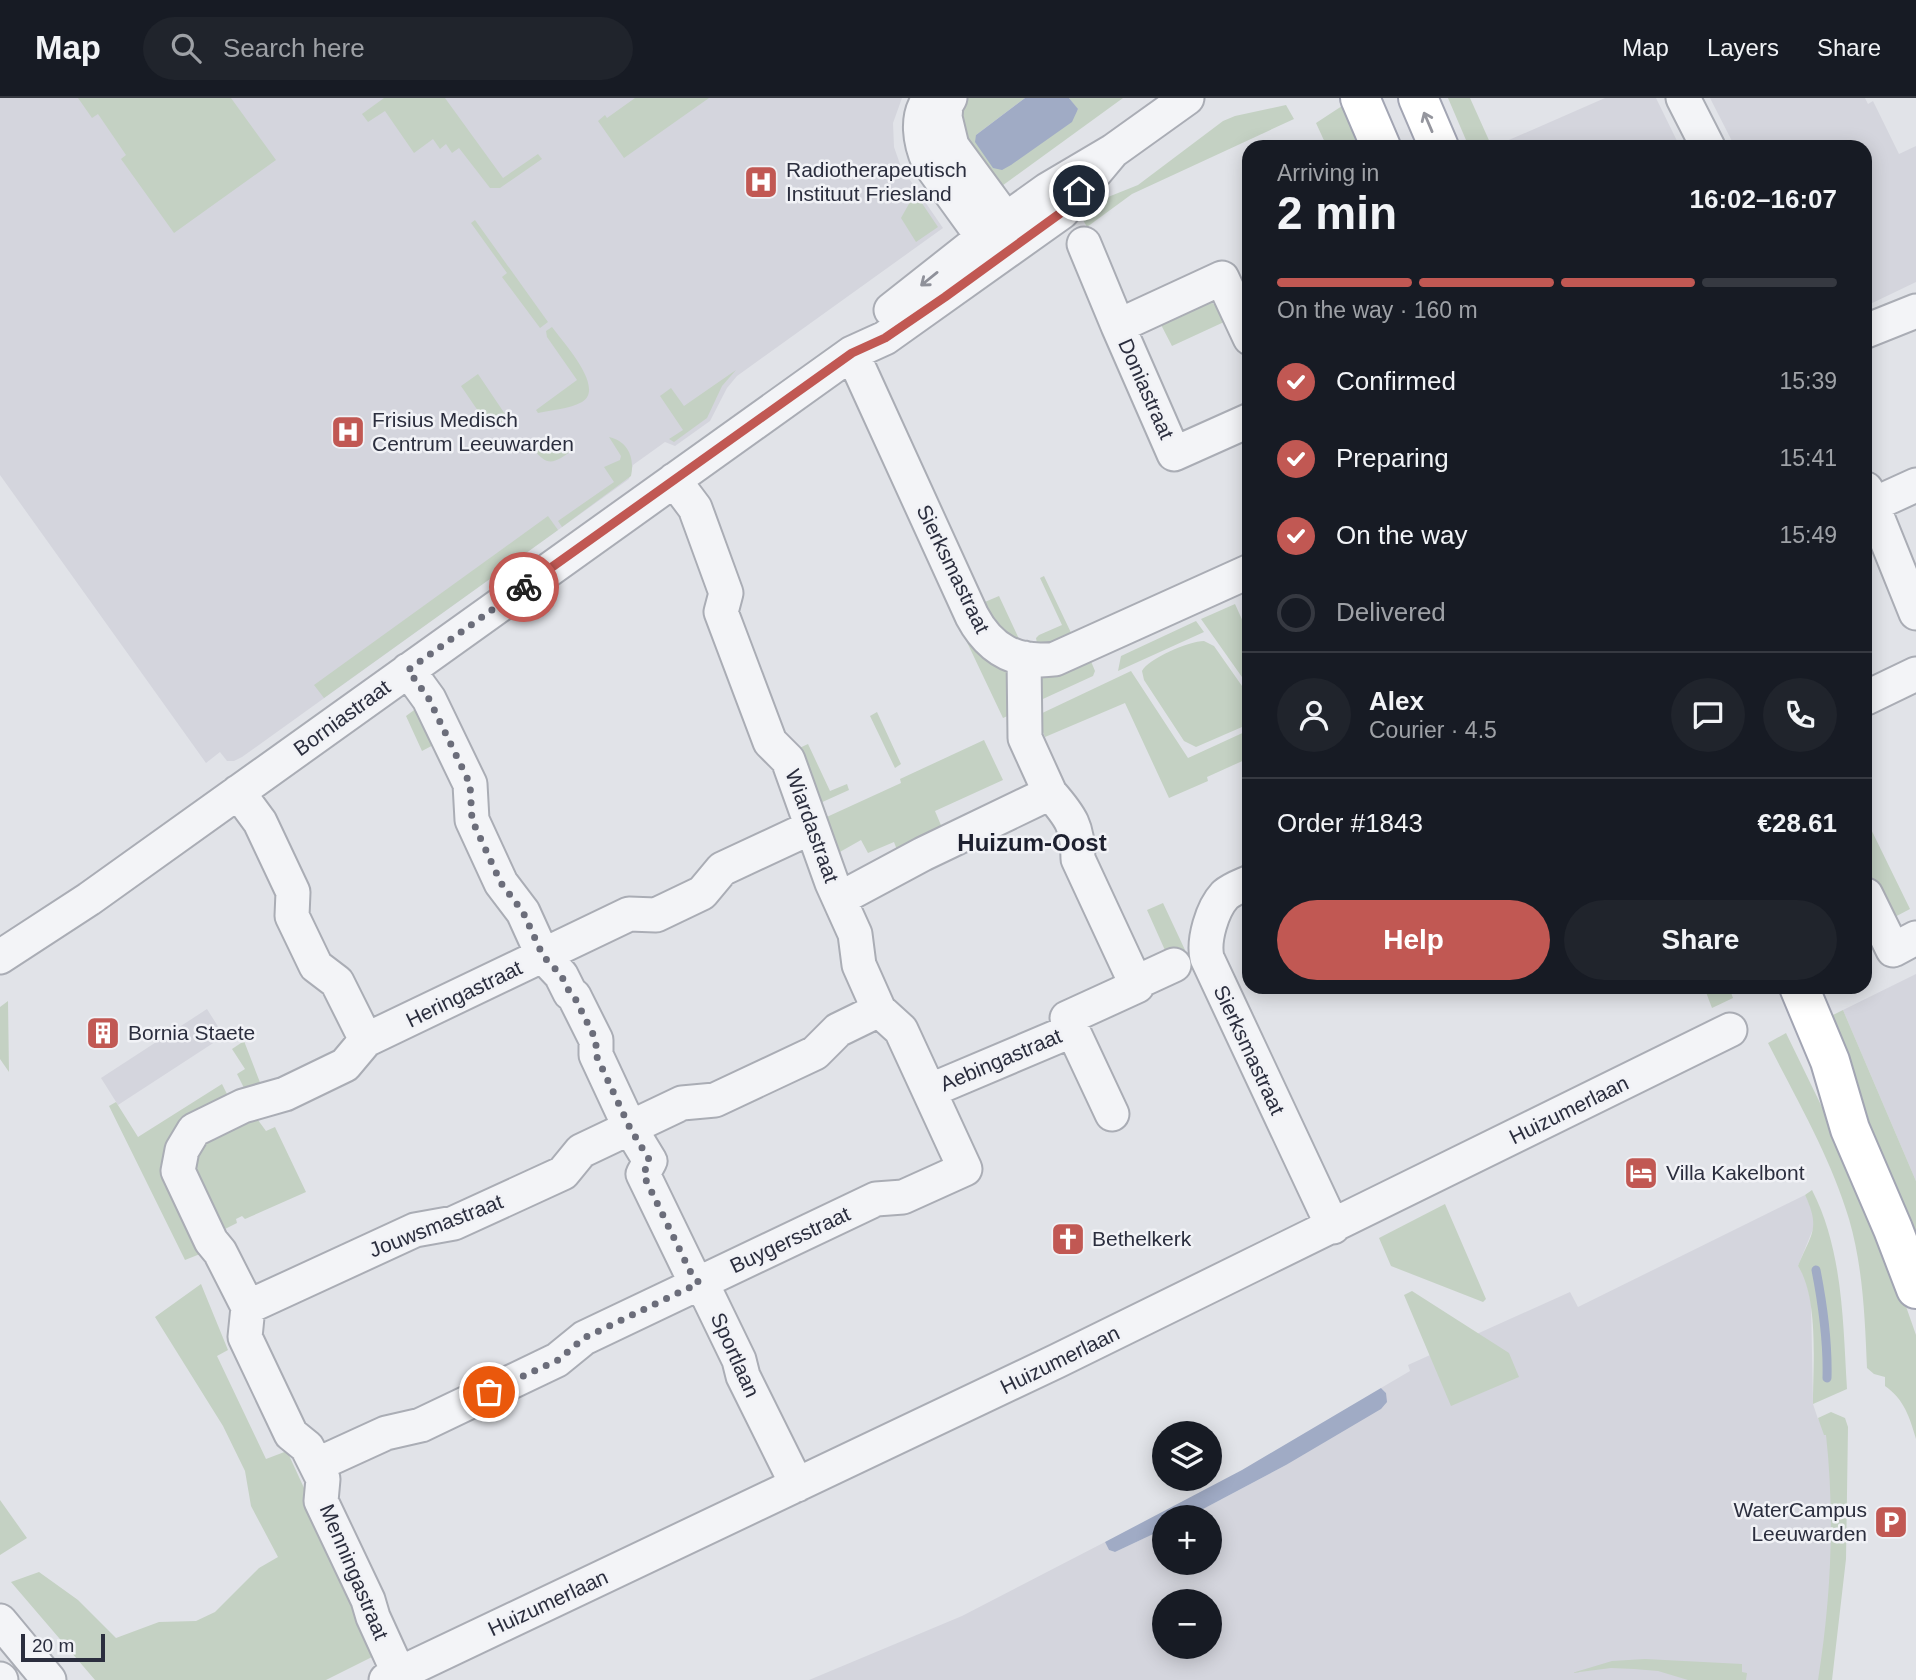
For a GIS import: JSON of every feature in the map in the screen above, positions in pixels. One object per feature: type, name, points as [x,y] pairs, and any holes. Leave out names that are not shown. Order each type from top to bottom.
[{"type":"main road","points":[[1360,98],[1378,140]]},
{"type":"main road","points":[[1418,98],[1435,140]]},
{"type":"main road","points":[[1777,994],[1812,1070],[1850,1129]]},
{"type":"main road","points":[[1802,994],[1830,1061],[1850,1129],[1916,1289]]},
{"type":"street","points":[[930,98],[920,127],[923,150],[929,163],[1002,239]]},
{"type":"street","points":[[950,98],[945,117],[952,146],[1002,239]]},
{"type":"street","name":"Borniastraat","points":[[0,957],[62,917],[852,353],[885,338],[1002,239],[1062,212],[1113,150],[1186,98]]},
{"type":"street","points":[[1683,98],[1704,140]]},
{"type":"street","name":"Doniastraat","points":[[1084,244],[1174,454],[1242,424]]},
{"type":"street","name":"Doniastraat","points":[[1118,326],[1222,278],[1242,321]]},
{"type":"street","points":[[1872,329],[1916,311]]},
{"type":"street","name":"Sierksmastraat","points":[[852,353],[981,633],[993,645],[1024,658],[1038,661],[1055,659],[1242,575]]},
{"type":"street","name":"Wiardastraat","points":[[674,480],[695,508],[726,593],[721,612],[770,742],[788,760],[832,883],[855,934],[859,965],[879,1010],[901,1030],[965,1169]]},
{"type":"street","points":[[1872,496],[1916,485]]},
{"type":"street","points":[[1872,504],[1916,613]]},
{"type":"street","points":[[1024,658],[1025,738],[1049,793],[1066,811],[1078,836],[1078,859],[1136,985],[1174,965]]},
{"type":"street","name":"Sportlaan","points":[[408,670],[429,699],[470,784],[472,820],[501,883],[523,912],[543,956],[561,975],[574,996],[596,1040],[596,1055],[630,1128],[650,1161],[643,1174],[690,1271],[709,1298],[739,1360],[743,1376],[797,1485]]},
{"type":"street","points":[[1872,695],[1916,674]]},
{"type":"street","points":[[238,792],[260,821],[293,892],[292,916],[316,966],[337,982],[366,1041]]},
{"type":"street","points":[[841,898],[923,853],[1049,793]]},
{"type":"street","name":"Heringastraat","points":[[178,1171],[182,1150],[194,1130],[243,1106],[285,1094],[345,1065],[366,1041],[629,914],[656,915],[702,893],[722,869],[812,827]]},
{"type":"street","name":"Sierksmastraat","points":[[1242,886],[1228,893],[1217,906],[1206,943],[1206,958],[1333,1227]]},
{"type":"street","points":[[1872,903],[1904,944]]},
{"type":"street","name":"Aebingastraat","points":[[1112,1114],[1068,1018],[1136,985]]},
{"type":"street","name":"Jouwsmastraat","points":[[247,1307],[415,1230],[454,1223],[563,1173],[581,1151],[682,1103],[715,1100],[816,1054],[838,1030],[879,1010]]},
{"type":"street","name":"Aebingastraat","points":[[929,1091],[1073,1030]]},
{"type":"street","name":"Huizumerlaan","points":[[392,1677],[1333,1227],[1730,1030]]},
{"type":"street","name":"Buygersstraat","points":[[316,1465],[386,1433],[421,1425],[558,1360],[584,1338],[876,1199],[903,1197],[965,1169]]},
{"type":"street","name":"Menningastraat","points":[[178,1171],[211,1241],[220,1252],[247,1307],[245,1336],[291,1434],[307,1447],[323,1479],[321,1501],[368,1600],[392,1677]]},
{"type":"street","points":[[0,1621],[49,1680]]},
{"type":"shaded area","name":"Frisius Medisch Centrum Leeuwarden","points":[[0,98],[902,98],[893,123],[894,147],[901,167],[943,228],[737,376],[727,388],[710,421],[675,446],[665,442],[633,465],[629,479],[242,757],[227,761],[220,752],[206,763],[0,475]]},
{"type":"shaded area","points":[[1605,98],[1656,98],[1677,140],[1509,140]]},
{"type":"shaded area","points":[[1710,98],[1865,98],[1868,104],[1873,101],[1899,154],[1916,146],[1916,282],[1872,303],[1872,140],[1731,140]]},
{"type":"shaded area","points":[[1916,974],[1916,1181],[1843,1010]]},
{"type":"shaded area","points":[[207,1009],[224,1036],[118,1105],[101,1078]]},
{"type":"shaded area","points":[[1805,1195],[1813,1211],[1815,1224],[1798,1266],[1805,1277],[1811,1302],[1813,1404],[1818,1419],[1836,1433],[1841,1532],[1825,1680],[809,1680],[962,1616],[1105,1542],[1109,1550],[1115,1552],[1152,1535],[1152,1575],[1222,1575],[1222,1505],[1211,1505],[1286,1465],[1386,1393],[1381,1388],[1410,1371],[1408,1365],[1570,1292],[1578,1307]]},
{"type":"green space","points":[[78,98],[231,98],[276,160],[174,233],[121,159],[126,155],[98,114],[92,118]]},
{"type":"green space","points":[[384,98],[445,98],[503,178],[538,154],[542,159],[500,188],[490,188],[459,148],[452,153],[446,144],[440,149],[433,139],[414,153],[385,111],[368,122],[362,114]]},
{"type":"green space","points":[[635,98],[709,98],[624,158],[598,121],[605,115],[607,118]]},
{"type":"green space","points":[[958,98],[1025,98],[976,135],[1078,110],[1069,98],[1123,98],[995,191],[963,150]]},
{"type":"green space","points":[[1448,98],[1470,98],[1489,140],[1466,140]]},
{"type":"green space","points":[[1345,104],[1360,140],[1324,140],[1316,123]]},
{"type":"green space","points":[[1286,105],[1294,119],[1249,140],[1242,140],[1242,143],[1132,194],[1087,227],[1079,213],[1098,201],[1138,185],[1223,121]]},
{"type":"green space","points":[[915,193],[938,227],[916,242],[901,218]]},
{"type":"green space","points":[[475,220],[548,322],[540,328],[502,277],[507,273],[471,223]]},
{"type":"green space","points":[[1203,299],[1214,305],[1224,322],[1172,346],[1158,319]]},
{"type":"green space","points":[[552,327],[586,376],[588,395],[582,402],[572,406],[538,413],[536,410],[577,380],[547,337],[546,331]]},
{"type":"green space","points":[[736,370],[722,386],[707,418],[674,442],[669,439],[683,430],[660,396],[671,388],[684,406]]},
{"type":"green space","points":[[478,374],[507,417],[504,422],[487,424],[461,386]]},
{"type":"green space","points":[[609,437],[621,442],[629,451],[631,476],[562,527],[558,521],[614,482],[604,467],[620,460],[621,456]]},
{"type":"green space","points":[[539,443],[541,451],[572,444],[573,450],[556,460],[548,461],[533,448],[534,444]]},
{"type":"green space","points":[[548,516],[558,530],[324,698],[314,685]]},
{"type":"green space","points":[[1044,576],[1074,639],[1038,649],[1036,638],[1039,635],[1062,625],[1040,578]]},
{"type":"green space","points":[[999,596],[1019,641],[1001,635],[980,604]]},
{"type":"green space","points":[[1235,604],[1242,620],[1242,677],[1201,619]]},
{"type":"green space","points":[[1196,621],[1204,632],[1118,671],[1121,656]]},
{"type":"green space","points":[[970,636],[1013,667],[1014,713],[1003,718],[965,638]]},
{"type":"green space","points":[[1204,641],[1214,646],[1242,686],[1242,727],[1196,747],[1184,741],[1144,680],[1142,671],[1152,661],[1189,644]]},
{"type":"green space","points":[[1090,659],[1095,671],[1093,676],[1032,704],[1033,672]]},
{"type":"green space","points":[[1131,671],[1188,758],[1242,733],[1242,761],[1207,777],[1208,781],[1169,798],[1125,703],[1045,737],[1036,716]]},
{"type":"green space","points":[[421,705],[439,742],[422,751],[406,716]]},
{"type":"green space","points":[[877,712],[901,764],[895,768],[870,716]]},
{"type":"green space","points":[[984,740],[1003,780],[935,811],[943,830],[897,850],[894,842],[868,853],[861,840],[831,857],[818,821],[901,783],[900,779]]},
{"type":"green space","points":[[808,744],[830,791],[847,784],[849,790],[818,804],[793,751]]},
{"type":"green space","points":[[1872,831],[1910,909],[1889,920],[1872,885]]},
{"type":"green space","points":[[1163,903],[1185,950],[1168,957],[1147,910]]},
{"type":"green space","points":[[1707,994],[1732,994],[1733,998],[1712,1008]]},
{"type":"green space","points":[[8,1001],[9,1072],[0,1059],[0,1007]]},
{"type":"green space","points":[[1843,1010],[1916,1181],[1916,1246],[1821,1021]]},
{"type":"green space","points":[[1786,1033],[1837,1138],[1895,1275],[1916,1335],[1916,1439],[1902,1403],[1885,1386],[1885,1377],[1874,1374],[1867,1368],[1860,1274],[1854,1237],[1842,1196],[1802,1108],[1768,1043]]},
{"type":"green space","points":[[244,1041],[261,1085],[245,1090],[237,1074],[245,1069],[232,1049]]},
{"type":"green space","points":[[222,1084],[229,1098],[160,1166],[200,1254],[185,1260],[109,1106],[116,1102],[138,1137]]},
{"type":"green space","points":[[255,1116],[266,1131],[275,1127],[306,1192],[245,1219],[242,1216],[236,1219],[237,1223],[221,1231],[192,1171],[207,1136]]},
{"type":"green space","points":[[1812,1190],[1830,1237],[1836,1262],[1847,1389],[1813,1404],[1812,1314],[1805,1280],[1798,1266],[1812,1231],[1812,1216],[1805,1195]]},
{"type":"green space","points":[[1445,1204],[1486,1299],[1483,1302],[1391,1266],[1379,1238]]},
{"type":"green space","points":[[201,1284],[228,1350],[217,1356],[266,1459],[287,1451],[380,1653],[326,1680],[95,1680],[11,1582],[39,1572],[78,1600],[116,1638],[159,1622],[196,1621],[215,1612],[259,1568],[278,1557],[251,1506],[245,1471],[223,1426],[155,1317]]},
{"type":"green space","points":[[1412,1291],[1509,1353],[1519,1377],[1451,1406],[1404,1295]]},
{"type":"green space","points":[[1831,1412],[1845,1418],[1848,1427],[1846,1559],[1832,1680],[1818,1680],[1829,1588],[1831,1527],[1826,1435],[1818,1418]]},
{"type":"green space","points":[[0,1500],[27,1538],[0,1555]]},
{"type":"green space","points":[[1645,1659],[1742,1664],[1742,1672],[1747,1673],[1746,1680],[1688,1680],[1658,1671],[1611,1668],[1572,1673],[1612,1661]]},
{"type":"water","points":[[1025,98],[1069,98],[1078,109],[1072,122],[1011,165],[1002,170],[993,168],[975,142],[976,135]]},
{"type":"water","points":[[1381,1388],[1386,1393],[1387,1402],[1381,1409],[1286,1465],[1211,1505],[1175,1505],[1202,1491],[1222,1491],[1222,1481]]},
{"type":"water","points":[[1152,1517],[1152,1535],[1115,1552],[1109,1550],[1105,1542]]},
{"type":"waterway","points":[[1816,1270],[1825,1324],[1827,1378]]},
{"type":"way so far","points":[[489,1392],[558,1360],[584,1338],[699,1283],[690,1271],[643,1174],[650,1161],[630,1128],[596,1055],[596,1040],[574,996],[561,975],[543,956],[523,912],[501,883],[472,820],[470,784],[429,699],[408,670],[524,587]]},
{"type":"place","name":"Radiotherapeutisch Instituut Friesland","points":[[761,182]]},
{"type":"place","name":"Frisius Medisch Centrum Leeuwarden","points":[[348,432]]},
{"type":"place","name":"Bornia Staete","points":[[103,1033]]},
{"type":"place","name":"Villa Kakelbont","points":[[1641,1173]]},
{"type":"place","name":"Bethelkerk","points":[[1068,1239]]},
{"type":"place","name":"WaterCampus Leeuwarden","points":[[1891,1522]]},
{"type":"district","name":"Huizum-Oost","points":[[1032,843]]},
{"type":"route","points":[[524,587],[852,353],[885,338],[945,297],[1062,212],[1079,191]]}]
